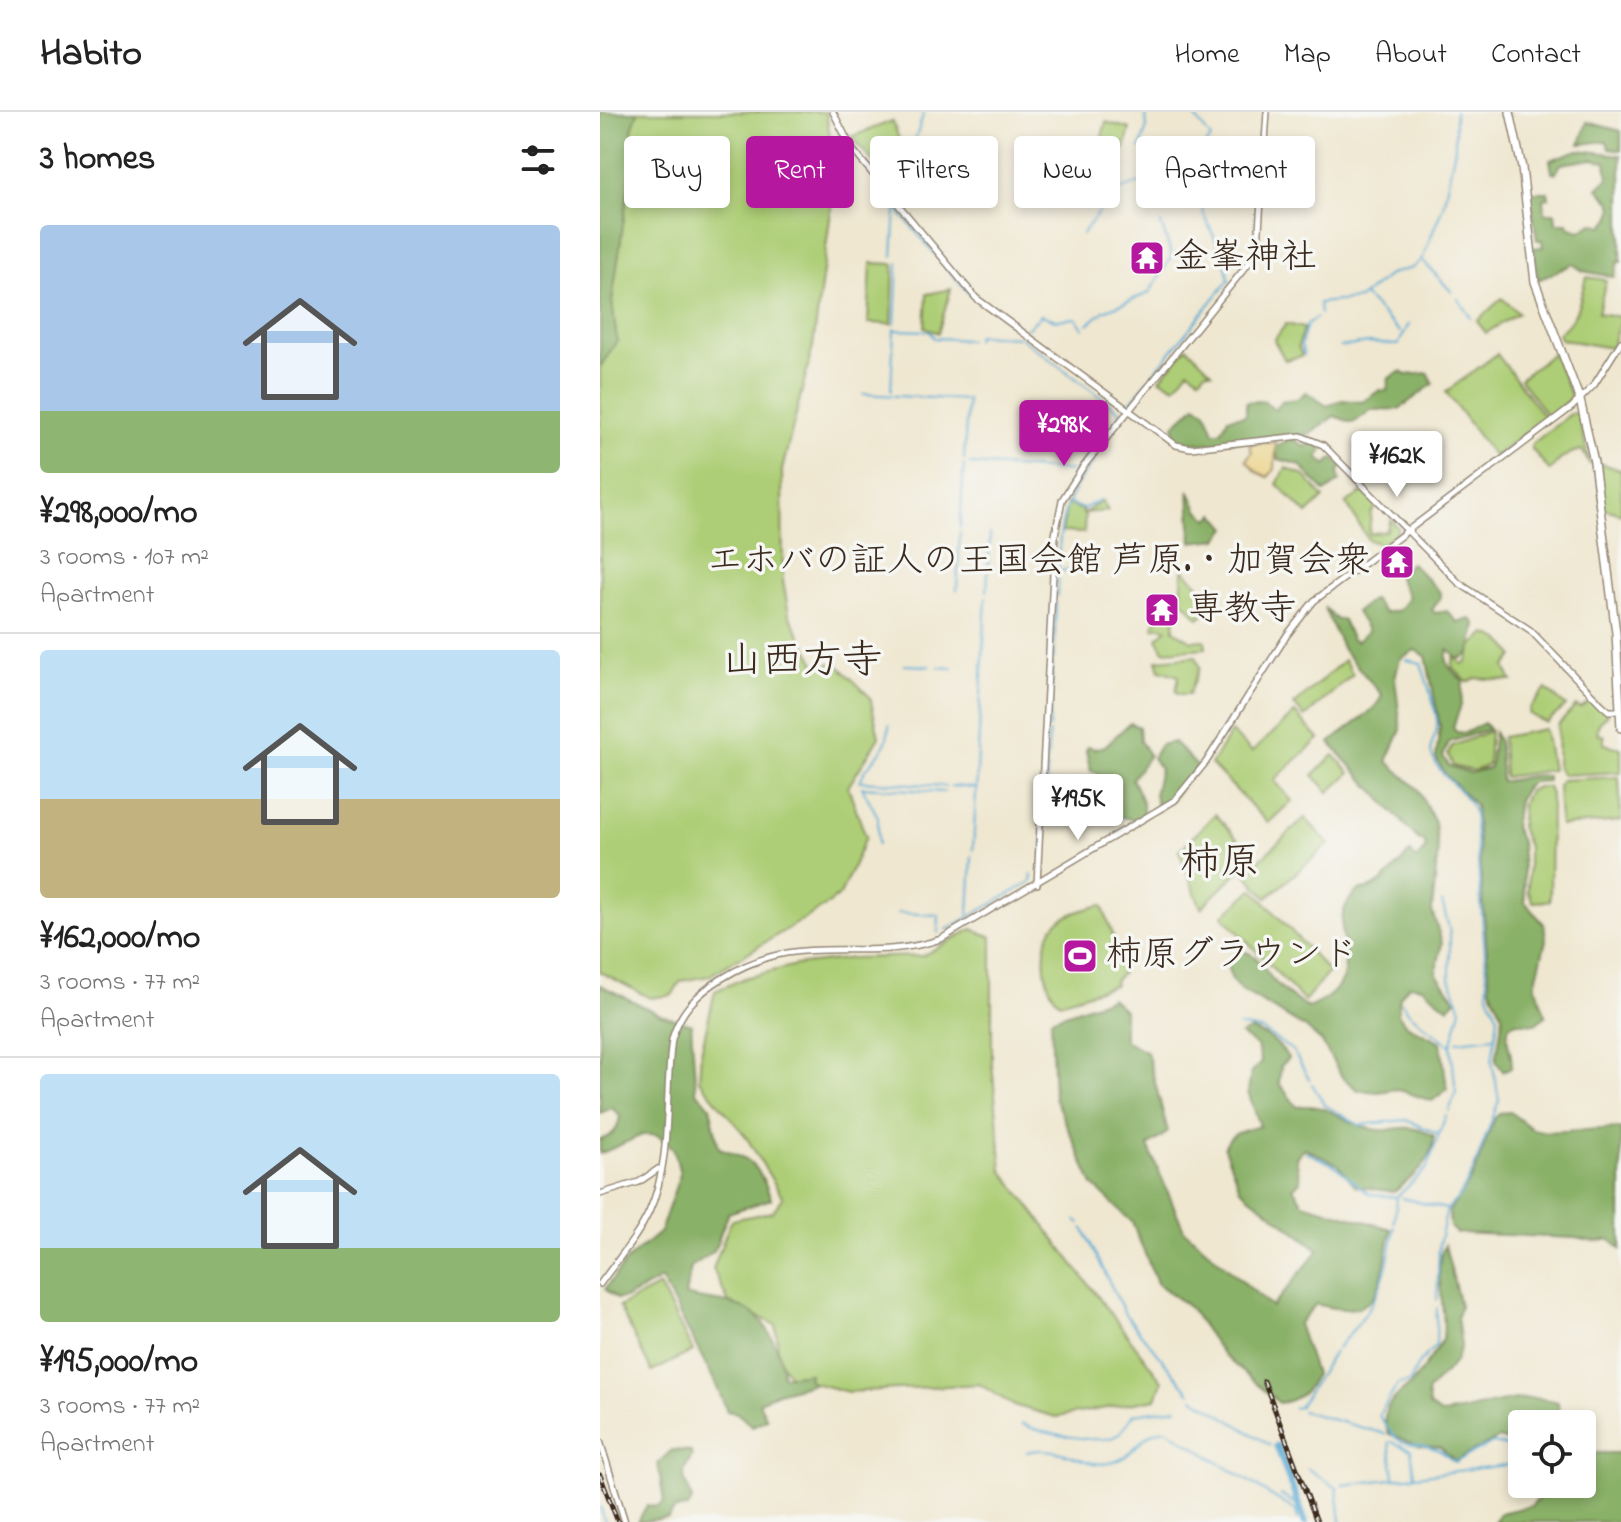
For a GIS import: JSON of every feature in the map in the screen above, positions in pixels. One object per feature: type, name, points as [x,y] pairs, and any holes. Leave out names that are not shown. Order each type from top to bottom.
[{"type":"main road","points":[[1510,112],[1522,168],[1535,282],[1580,400],[1594,462],[1611,591],[1621,728]]},
{"type":"street","points":[[833,112],[852,149],[976,298],[1128,413],[1176,445],[1191,448],[1301,436],[1316,441],[1334,454],[1459,583],[1530,630],[1601,704],[1609,711],[1618,711]]},
{"type":"street","points":[[1037,884],[1057,520],[1071,483],[1254,254],[1258,245],[1267,112]]},
{"type":"street","points":[[600,1284],[634,1239],[649,1211],[659,1168],[672,1039],[676,1024],[701,993],[735,971],[780,952],[915,947],[941,939],[1175,800],[1206,762],[1303,614],[1345,576],[1580,400],[1621,342]]},
{"type":"street","points":[[600,1194],[639,1182],[659,1168]]},
{"type":"street","points":[[600,1441],[625,1522]]},
{"type":"green space","points":[[600,112],[638,112],[633,136],[624,136],[625,208],[612,301],[617,341],[600,367]]},
{"type":"green space","points":[[638,112],[826,112],[830,136],[746,136],[746,208],[831,208],[813,346],[782,470],[783,581],[789,615],[816,665],[836,663],[870,697],[879,737],[848,787],[866,837],[840,895],[709,976],[681,981],[672,995],[650,998],[600,972],[600,367],[617,341],[612,301],[625,208],[730,208],[730,136],[633,136]]},
{"type":"green space","points":[[892,121],[898,136],[870,136],[870,158],[854,136]]},
{"type":"green space","points":[[1106,122],[1130,129],[1125,148],[1120,153],[1120,136],[1102,136]]},
{"type":"green space","points":[[1587,122],[1621,131],[1621,150],[1609,148],[1607,141],[1580,144]]},
{"type":"green space","points":[[1578,150],[1621,155],[1621,262],[1618,262],[1614,277],[1583,271],[1573,264],[1538,280],[1534,248],[1543,247],[1542,240],[1537,240],[1530,192],[1548,192],[1549,198],[1544,199],[1545,213],[1555,213],[1556,223],[1568,223],[1570,228],[1580,231],[1593,223],[1603,226],[1612,215],[1610,201],[1598,189],[1608,178],[1606,162],[1593,159],[1561,164],[1556,173],[1552,172],[1550,160]]},
{"type":"green space","points":[[871,263],[894,264],[892,324],[868,323]]},
{"type":"green space","points":[[1586,277],[1606,280],[1598,313],[1621,317],[1611,348],[1560,339],[1558,333],[1574,315]]},
{"type":"green space","points":[[951,289],[938,333],[925,327],[927,294]]},
{"type":"green space","points":[[1502,298],[1518,313],[1486,333],[1477,321]]},
{"type":"green space","points":[[1286,324],[1304,328],[1298,346],[1302,356],[1285,360],[1274,340]]},
{"type":"green space","points":[[1187,347],[1212,372],[1206,371],[1200,378],[1189,370],[1175,387],[1160,379]]},
{"type":"green space","points":[[1553,353],[1572,398],[1548,417],[1520,379]]},
{"type":"green space","points":[[1497,354],[1545,418],[1494,457],[1446,392]]},
{"type":"green space","points":[[1402,371],[1406,375],[1428,373],[1433,384],[1399,409],[1371,410],[1353,423],[1334,416],[1310,434],[1202,444],[1176,440],[1174,425],[1196,405],[1206,411],[1214,432],[1221,432],[1228,418],[1246,415],[1246,402],[1264,401],[1275,410],[1282,401],[1297,399],[1306,392],[1327,406],[1342,400],[1362,402],[1380,390],[1387,391],[1389,378]]},
{"type":"green space","points":[[1573,412],[1578,415],[1590,465],[1582,450],[1563,458],[1550,471],[1531,448],[1532,444]]},
{"type":"green space","points":[[1287,440],[1296,440],[1305,447],[1313,443],[1323,450],[1318,457],[1326,465],[1333,458],[1342,466],[1338,473],[1340,481],[1325,492],[1300,465],[1278,459],[1275,448]]},
{"type":"green space","points":[[1602,464],[1621,470],[1621,514],[1602,508],[1597,469]]},
{"type":"green space","points":[[1286,468],[1304,475],[1324,498],[1307,514],[1277,484]]},
{"type":"green space","points":[[1189,490],[1198,510],[1209,519],[1215,514],[1227,528],[1218,539],[1192,542]]},
{"type":"green space","points":[[1364,491],[1377,506],[1371,513],[1369,534],[1386,531],[1391,520],[1398,527],[1397,533],[1381,544],[1368,540],[1346,503]]},
{"type":"green space","points":[[1102,501],[1108,511],[1085,513],[1084,533],[1062,532],[1067,503],[1082,510],[1083,514]]},
{"type":"green space","points":[[1411,563],[1439,591],[1441,597],[1432,610],[1435,613],[1447,611],[1457,622],[1471,619],[1476,624],[1470,653],[1460,659],[1448,650],[1448,664],[1463,681],[1461,705],[1453,727],[1456,732],[1465,733],[1484,723],[1489,729],[1449,742],[1443,756],[1449,766],[1470,773],[1490,768],[1494,732],[1499,742],[1501,781],[1547,776],[1547,781],[1531,782],[1525,788],[1518,800],[1514,827],[1521,842],[1525,902],[1544,924],[1546,940],[1535,985],[1546,1016],[1535,1024],[1516,1022],[1509,1026],[1507,1038],[1512,1063],[1511,1068],[1503,1071],[1496,1061],[1503,1016],[1490,988],[1475,805],[1445,774],[1436,758],[1440,726],[1426,656],[1415,650],[1400,659],[1395,678],[1401,730],[1387,761],[1418,789],[1435,823],[1438,851],[1432,911],[1442,943],[1436,973],[1456,1000],[1448,1008],[1422,987],[1409,985],[1400,997],[1398,1014],[1406,1025],[1441,1042],[1447,1089],[1432,1101],[1396,1089],[1379,1092],[1358,1090],[1342,1077],[1322,1042],[1307,1029],[1240,989],[1232,980],[1226,963],[1238,951],[1250,954],[1280,987],[1308,1008],[1330,995],[1341,981],[1345,966],[1342,920],[1347,904],[1359,890],[1381,882],[1411,852],[1416,859],[1426,848],[1424,841],[1418,839],[1330,743],[1367,714],[1382,695],[1343,650],[1324,607],[1335,619],[1343,620],[1351,639],[1356,642],[1368,631],[1356,612],[1373,599],[1384,613],[1399,610],[1408,598],[1397,575]]},
{"type":"green space","points":[[1183,569],[1216,603],[1199,618],[1181,599]]},
{"type":"green space","points":[[1175,614],[1174,630],[1192,641],[1205,640],[1206,648],[1164,651],[1157,638],[1167,629],[1160,626],[1154,628],[1153,625],[1159,617]]},
{"type":"green space","points":[[1485,634],[1502,642],[1514,656],[1505,667],[1512,681],[1476,678],[1467,682],[1452,667],[1454,657],[1462,664],[1467,661],[1473,645]]},
{"type":"green space","points":[[1196,656],[1200,668],[1189,694],[1179,694],[1176,691],[1179,676],[1160,670],[1157,660]]},
{"type":"green space","points":[[1344,660],[1353,674],[1305,717],[1294,705]]},
{"type":"green space","points":[[1546,689],[1566,706],[1546,723],[1529,714],[1530,708]]},
{"type":"green space","points":[[1593,700],[1608,714],[1599,724],[1598,734],[1604,736],[1604,744],[1621,748],[1621,772],[1563,775],[1557,768],[1558,725],[1576,706],[1580,708]]},
{"type":"green space","points":[[1295,713],[1319,739],[1274,780],[1292,801],[1268,823],[1211,764],[1231,732],[1252,752]]},
{"type":"green space","points":[[1130,723],[1139,727],[1140,741],[1149,755],[1132,779],[1143,803],[1143,817],[1137,821],[1107,813],[1096,787],[1099,774],[1090,770],[1086,750],[1089,746],[1094,749],[1105,746]]},
{"type":"green space","points":[[1545,729],[1552,770],[1504,777],[1502,737]]},
{"type":"green space","points":[[1490,731],[1488,765],[1474,771],[1453,766],[1448,754],[1452,746]]},
{"type":"green space","points":[[1174,742],[1197,766],[1170,801],[1158,810],[1154,795],[1160,769],[1152,758],[1160,745]]},
{"type":"green space","points":[[1334,755],[1350,773],[1329,792],[1313,775]]},
{"type":"green space","points":[[1619,777],[1621,821],[1560,826],[1558,786],[1561,780]]},
{"type":"green space","points":[[1548,787],[1551,795],[1550,901],[1533,902],[1528,891],[1528,847],[1521,829],[1522,803],[1528,791]]},
{"type":"green space","points":[[1215,814],[1253,857],[1201,908],[1179,851]]},
{"type":"green space","points":[[1305,818],[1329,844],[1267,898],[1245,873]]},
{"type":"green space","points":[[1253,889],[1329,972],[1304,1001],[1223,916]]},
{"type":"green space","name":"柿原グラウンド","points":[[1102,905],[1116,943],[1110,945],[1122,973],[1114,981],[1115,985],[1060,1002],[1049,986],[1044,962],[1052,928],[1063,918]]},
{"type":"green space","points":[[972,929],[992,937],[992,1064],[1002,1170],[1162,1381],[1156,1399],[1056,1417],[1013,1405],[979,1384],[848,1392],[791,1377],[779,1361],[776,1325],[729,1303],[713,1269],[731,1220],[772,1212],[783,1198],[745,1135],[699,1080],[701,1052],[715,991],[745,978],[796,965],[853,958],[922,956]]},
{"type":"green space","points":[[600,985],[659,1014],[691,1024],[696,1092],[710,1106],[719,1148],[753,1165],[771,1199],[728,1213],[714,1251],[691,1267],[685,1295],[748,1310],[762,1322],[773,1339],[783,1376],[810,1373],[808,1379],[814,1383],[774,1394],[759,1403],[767,1419],[752,1426],[737,1413],[727,1411],[661,1279],[626,1298],[617,1299],[605,1289],[627,1260],[660,1232],[680,1174],[674,1149],[657,1135],[642,1135],[600,1154],[600,1140],[614,1132],[620,1116],[612,1108],[600,1113]]},
{"type":"green space","points":[[1111,998],[1124,1010],[1124,1040],[1147,1052],[1168,1132],[1148,1146],[1184,1230],[1272,1307],[1319,1250],[1240,1189],[1224,1148],[1234,1135],[1260,1126],[1248,1092],[1251,1072],[1261,1063],[1257,1046],[1241,1035],[1250,1030],[1262,1034],[1277,1044],[1288,1058],[1281,1066],[1279,1083],[1297,1107],[1325,1109],[1358,1125],[1377,1130],[1413,1128],[1434,1136],[1426,1161],[1415,1175],[1394,1192],[1356,1186],[1337,1164],[1304,1148],[1296,1157],[1300,1181],[1293,1188],[1303,1203],[1391,1229],[1381,1281],[1367,1303],[1339,1309],[1316,1304],[1298,1324],[1315,1374],[1306,1390],[1292,1400],[1279,1403],[1223,1355],[1190,1308],[1157,1283],[1132,1222],[1093,1185],[1054,1097],[1051,1019]]},
{"type":"green space","points":[[1510,1112],[1532,1129],[1546,1132],[1621,1128],[1621,1249],[1609,1239],[1597,1242],[1575,1238],[1456,1233],[1450,1227],[1449,1211],[1473,1176],[1494,1119],[1500,1113]]},
{"type":"green space","points":[[1445,1245],[1460,1306],[1457,1317],[1461,1346],[1455,1362],[1427,1392],[1429,1406],[1441,1414],[1514,1399],[1558,1402],[1558,1410],[1508,1410],[1508,1442],[1499,1438],[1455,1461],[1440,1447],[1420,1446],[1389,1434],[1385,1418],[1389,1405],[1413,1382],[1443,1338],[1441,1255]]},
{"type":"green space","points":[[659,1286],[693,1351],[652,1372],[619,1307]]},
{"type":"green space","points":[[672,1450],[690,1451],[692,1456],[684,1474],[692,1500],[688,1508],[675,1509],[668,1518],[638,1522],[647,1505],[657,1507],[664,1502],[658,1463]]},
{"type":"green space","points":[[1596,1453],[1621,1453],[1621,1522],[1494,1522],[1500,1513],[1531,1506],[1539,1498],[1596,1498]]},
{"type":"sand","points":[[1276,442],[1275,469],[1268,477],[1257,472],[1246,460],[1252,452],[1249,444]]},
{"type":"waterway","points":[[916,136],[924,112]]},
{"type":"waterway","points":[[1144,136],[1147,127],[1145,112]]},
{"type":"waterway","points":[[1191,112],[1209,136]]},
{"type":"waterway","points":[[1320,314],[1319,303],[1359,299],[1390,274],[1412,268],[1422,260],[1443,206],[1455,148],[1455,112]]},
{"type":"waterway","points":[[1120,190],[1136,184]]},
{"type":"waterway","points":[[893,256],[896,208],[958,281]]},
{"type":"waterway","points":[[1082,234],[1102,208]]},
{"type":"waterway","points":[[1152,375],[1229,280],[1222,254],[1201,208]]},
{"type":"waterway","points":[[1088,324],[1104,311],[1149,293],[1172,256],[1161,224]]},
{"type":"waterway","points":[[1422,260],[1451,291]]},
{"type":"waterway","points":[[895,324],[898,263]]},
{"type":"waterway","points":[[960,283],[972,297]]},
{"type":"waterway","points":[[1364,296],[1400,332]]},
{"type":"waterway","points":[[1458,299],[1471,318]]},
{"type":"waterway","points":[[1027,329],[1041,315],[1056,320],[1076,318],[1083,328]]},
{"type":"waterway","points":[[1304,355],[1301,345],[1307,324],[1316,318]]},
{"type":"waterway","points":[[1340,347],[1369,343],[1398,345],[1409,324]]},
{"type":"waterway","points":[[891,391],[894,329]]},
{"type":"waterway","points":[[894,330],[930,331],[934,338],[969,340]]},
{"type":"waterway","points":[[976,340],[977,335],[1020,337],[1121,412],[1112,427]]},
{"type":"waterway","points":[[1128,405],[1148,380]]},
{"type":"waterway","points":[[863,394],[967,400],[964,460]]},
{"type":"waterway","points":[[969,464],[1076,471],[1108,431]]},
{"type":"waterway","points":[[1057,596],[1060,541],[1066,509],[1072,493],[1094,462]]},
{"type":"waterway","points":[[960,527],[964,465]]},
{"type":"waterway","points":[[1068,503],[1083,509],[1100,500]]},
{"type":"waterway","points":[[957,590],[960,532]]},
{"type":"waterway","points":[[987,591],[990,534]]},
{"type":"waterway","points":[[1059,572],[1092,562]]},
{"type":"waterway","points":[[973,850],[986,597]]},
{"type":"waterway","points":[[1054,659],[1056,602]]},
{"type":"waterway","points":[[1407,660],[1421,663],[1433,703],[1437,725],[1432,756],[1474,812],[1488,994],[1498,1017],[1492,1061],[1499,1100],[1473,1171],[1460,1196],[1447,1209],[1439,1245],[1437,1300]]},
{"type":"waterway","points":[[1049,728],[1053,664]]},
{"type":"waterway","points":[[904,665],[930,666]]},
{"type":"waterway","points":[[939,667],[953,668]]},
{"type":"waterway","points":[[889,725],[885,744],[860,781],[945,786]]},
{"type":"waterway","points":[[1047,763],[1049,733]]},
{"type":"waterway","points":[[1046,793],[1047,767]]},
{"type":"waterway","points":[[951,786],[975,788]]},
{"type":"waterway","points":[[878,844],[878,817],[862,787],[944,792]]},
{"type":"waterway","points":[[1042,875],[1045,803]]},
{"type":"waterway","points":[[969,914],[972,856]]},
{"type":"waterway","points":[[946,930],[1031,882],[1032,874]]},
{"type":"waterway","points":[[1442,902],[1450,932],[1450,979],[1461,1009],[1451,1046]]},
{"type":"waterway","points":[[898,913],[939,915],[938,933]]},
{"type":"waterway","points":[[1402,1003],[1409,1013],[1451,1046],[1456,1093],[1449,1111]]},
{"type":"waterway","points":[[1238,1026],[1262,1030],[1293,1051],[1309,1079]]},
{"type":"waterway","points":[[1457,1041],[1495,1037]]},
{"type":"waterway","points":[[1312,1084],[1325,1105],[1359,1125],[1406,1120],[1439,1134],[1427,1168],[1397,1197],[1394,1222]]},
{"type":"waterway","points":[[1439,1133],[1446,1116]]},
{"type":"waterway","points":[[1306,1152],[1334,1165],[1369,1194],[1396,1197]]},
{"type":"waterway","points":[[1402,1198],[1446,1209]]},
{"type":"waterway","points":[[1076,1220],[1080,1223]]},
{"type":"waterway","points":[[1337,1348],[1378,1292],[1388,1263],[1394,1226]]},
{"type":"waterway","points":[[1083,1228],[1125,1314],[1190,1393]]},
{"type":"waterway","points":[[1437,1308],[1436,1345],[1418,1364],[1410,1382],[1398,1384],[1379,1415],[1400,1440],[1440,1451],[1455,1462],[1493,1443],[1508,1447]]},
{"type":"waterway","points":[[1294,1408],[1299,1407],[1334,1352]]},
{"type":"waterway","points":[[1194,1398],[1270,1445]]},
{"type":"waterway","points":[[1022,1424],[1070,1437],[1109,1438],[1120,1433],[1134,1414],[1177,1408]]},
{"type":"waterway","points":[[1302,1411],[1385,1434]]},
{"type":"waterway","points":[[1027,1452],[1051,1451],[1103,1464],[1121,1459],[1150,1434],[1166,1429],[1296,1511],[1298,1519]]},
{"type":"waterway","points":[[1389,1442],[1394,1477]]},
{"type":"waterway","points":[[1392,1442],[1411,1450],[1415,1475]]},
{"type":"waterway","points":[[1277,1446],[1305,1522]]},
{"type":"waterway","points":[[1342,1485],[1508,1465]]},
{"type":"waterway","points":[[1308,1469],[1337,1488],[1341,1522]]},
{"type":"waterway","points":[[1280,1495],[1300,1506]]},
{"type":"waterway","points":[[600,1507],[605,1522]]},
{"type":"railway","points":[[1264,1381],[1317,1522]]},
{"type":"railway","points":[[600,1475],[618,1522]]},
{"type":"place","name":"金峯神社","points":[[1147,258]]},
{"type":"place","name":"エホバの証人の王国会館 芦原.・加賀会衆","points":[[1397,562]]},
{"type":"place","name":"専教寺","points":[[1162,610]]},
{"type":"place","name":"柿原グラウンド","points":[[1080,956]]},
{"type":"district","name":"山西方寺","points":[[802,662]]},
{"type":"district","name":"柿原","points":[[1220,864]]}]
